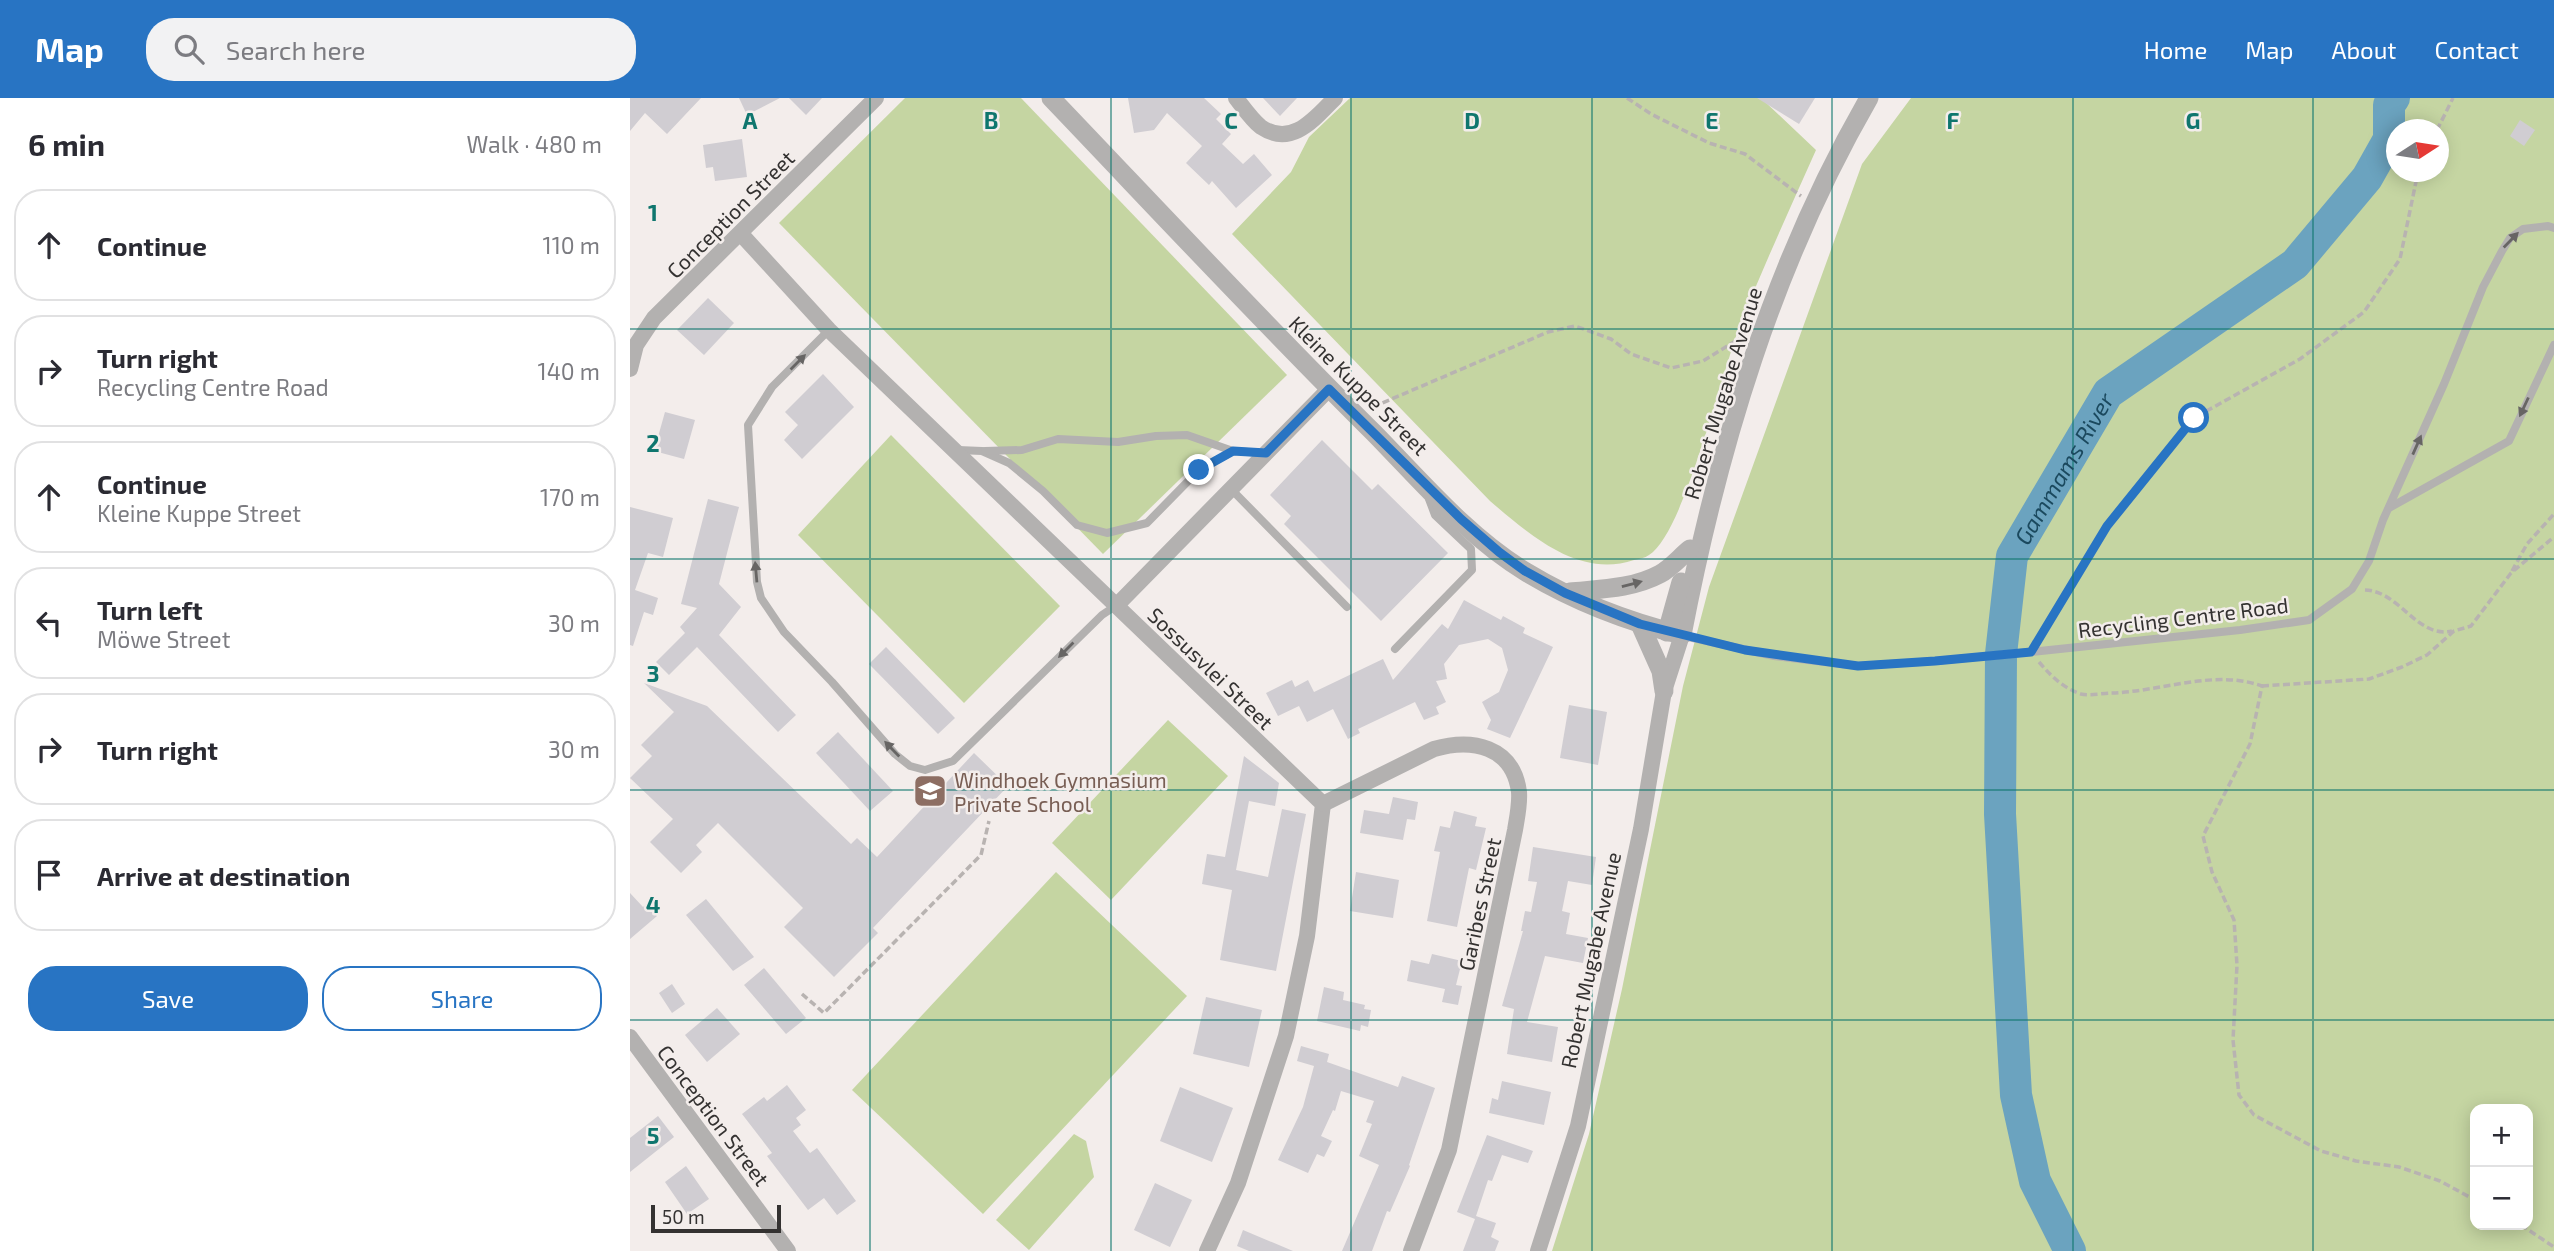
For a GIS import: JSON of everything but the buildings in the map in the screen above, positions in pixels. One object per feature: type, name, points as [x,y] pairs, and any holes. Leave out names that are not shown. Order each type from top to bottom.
[{"type":"street","name":"Conception Street","points":[[630,369],[636,345],[646,327],[876,98]]},
{"type":"street","name":"Kleine Kuppe Street","points":[[1051,98],[1329,389],[1430,489],[1499,552],[1525,571],[1565,593],[1640,624],[1675,634]]},
{"type":"street","points":[[1236,98],[1261,127],[1282,135],[1303,130],[1335,98]]},
{"type":"street","name":"Robert Mugabe Avenue","points":[[1538,1251],[1581,1113],[1641,829],[1689,549],[1713,455],[1761,304],[1823,160],[1858,98]]},
{"type":"street","name":"Robert Mugabe Avenue","points":[[1675,634],[1753,356],[1836,156],[1869,98]]},
{"type":"street","name":"Sossusvlei Street","points":[[741,234],[829,330],[1323,804]]},
{"type":"street","points":[[1117,606],[1329,389]]},
{"type":"street","points":[[1565,593],[1616,588],[1641,582],[1662,573],[1689,549]]},
{"type":"street","points":[[1640,624],[1666,682]]},
{"type":"street","name":"Garibes Street","points":[[1323,804],[1434,749],[1451,744],[1478,745],[1500,753],[1516,776],[1520,795],[1515,831],[1449,1150],[1411,1251]]},
{"type":"street","points":[[1207,1251],[1238,1183],[1286,1036],[1307,936],[1323,804]]},
{"type":"street","name":"Conception Street","points":[[630,1037],[789,1251]]},
{"type":"lane","name":"Recycling Centre Road","points":[[1675,634],[1774,656],[1858,666],[2031,652],[2309,620],[2352,589],[2369,561],[2483,287],[2510,238],[2524,229],[2547,226],[2554,229]]},
{"type":"lane","points":[[829,330],[772,387],[748,425],[757,582],[761,598],[784,632],[895,754],[911,766],[925,770],[953,761],[1102,615],[1117,606]]},
{"type":"lane","points":[[2389,508],[2509,441],[2554,345]]},
{"type":"lane","points":[[955,450],[1022,450],[1058,439],[1118,442],[1156,436],[1187,435],[1233,451],[1266,453]]},
{"type":"lane","points":[[982,451],[1009,463],[1043,491],[1077,525],[1107,533],[1147,523],[1199,470],[1233,451]]},
{"type":"lane","points":[[1231,489],[1347,607]]},
{"type":"lane","points":[[1395,649],[1472,570],[1471,550],[1435,515],[1429,501],[1430,489]]},
{"type":"path","points":[[1627,98],[1651,114],[1709,143],[1745,153],[1805,199]]},
{"type":"path","points":[[2442,119],[2453,98]]},
{"type":"path","points":[[2416,182],[2400,259],[2364,312],[2300,359],[2194,418],[2107,526],[2031,652],[2055,681],[2082,694],[2140,692],[2218,678],[2247,681],[2262,686],[2369,679],[2427,655],[2454,631]]},
{"type":"path","points":[[1356,415],[1548,332],[1575,326],[1611,339],[1632,354],[1671,368],[1703,361],[1753,330]]},
{"type":"path","points":[[2352,589],[2371,590],[2388,597],[2434,632],[2442,633],[2471,626],[2511,573],[2527,544],[2554,514]]},
{"type":"path","points":[[2511,573],[2554,537]]},
{"type":"path","points":[[2262,686],[2250,744],[2203,836],[2212,872],[2234,920],[2237,965],[2233,1040],[2239,1095],[2254,1115],[2321,1152],[2399,1167],[2440,1181],[2470,1197]]},
{"type":"path","points":[[802,995],[824,1013],[981,855],[989,821]]},
{"type":"path","points":[[2528,1230],[2554,1247]]},
{"type":"green space","points":[[905,98],[1021,98],[1287,375],[1103,554],[779,223]]},
{"type":"green space","points":[[1350,98],[1761,98],[1816,150],[1742,320],[1702,446],[1676,515],[1663,540],[1647,556],[1613,564],[1593,563],[1556,550],[1521,527],[1490,501],[1232,234],[1291,172],[1309,137]]},
{"type":"green space","points":[[1911,98],[2554,98],[2554,1251],[1552,1251],[1589,1134],[1622,989],[1683,686],[1709,587],[1862,164]]},
{"type":"green space","points":[[891,435],[1060,606],[964,703],[798,535]]},
{"type":"green space","points":[[1168,720],[1228,776],[1111,900],[1052,843]]},
{"type":"green space","points":[[1056,872],[1187,996],[983,1214],[852,1090]]},
{"type":"green space","points":[[1074,1134],[1086,1141],[1094,1177],[1029,1250],[996,1220]]},
{"type":"waterway","name":"Gammams River","points":[[2070,1251],[2035,1181],[2016,1095],[2000,814],[2001,654],[2012,556],[2108,393],[2295,264],[2367,178],[2389,139],[2389,105],[2394,98]]},
{"type":"place","name":"Windhoek Gymnasium Private School","points":[[930,791]]},
{"type":"route","points":[[1199,470],[1233,451],[1266,453],[1329,389],[1461,519],[1499,552],[1525,571],[1565,593],[1640,624],[1682,635],[1774,656],[1858,666],[2031,652],[2107,526],[2194,418]]}]
